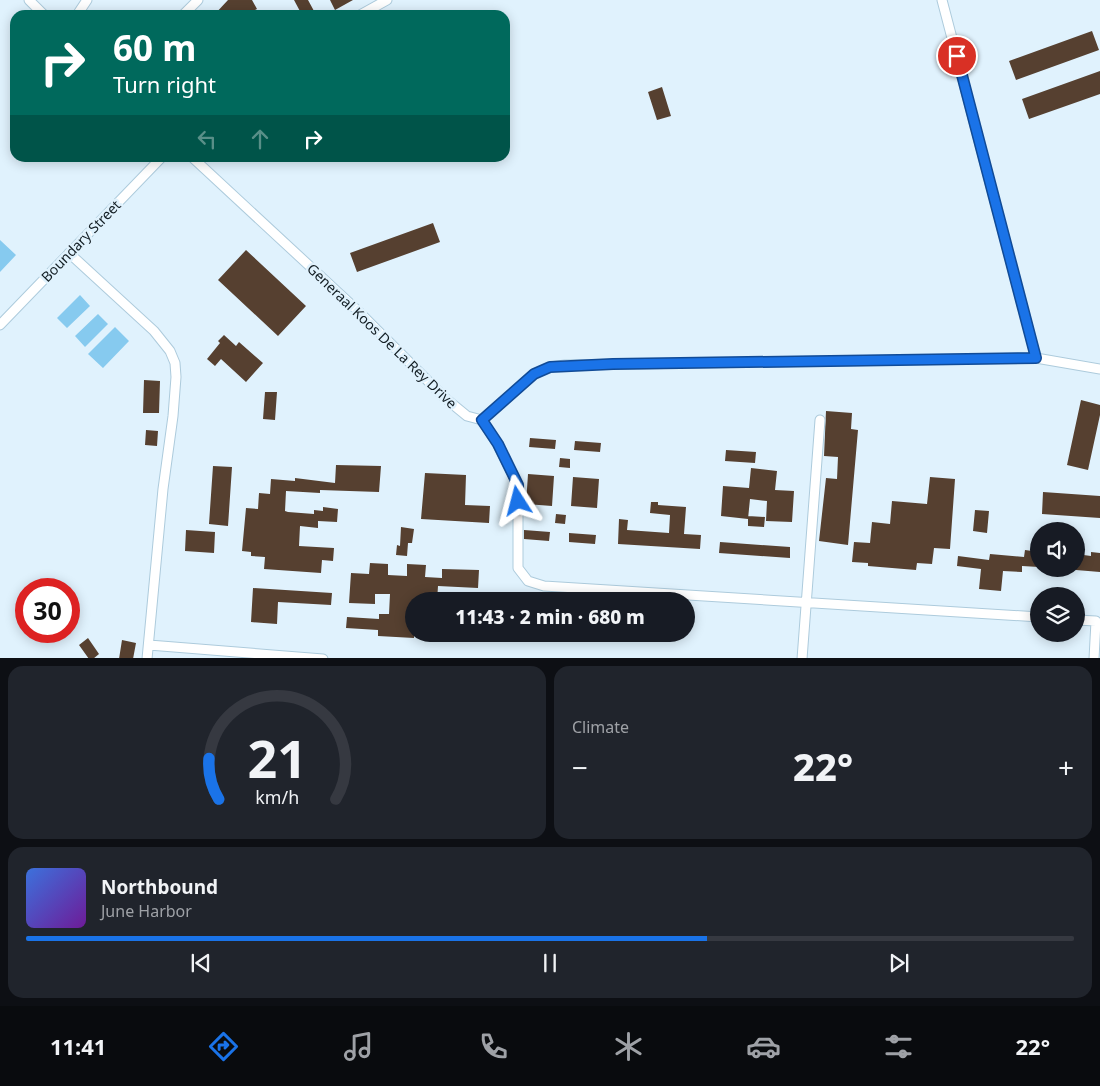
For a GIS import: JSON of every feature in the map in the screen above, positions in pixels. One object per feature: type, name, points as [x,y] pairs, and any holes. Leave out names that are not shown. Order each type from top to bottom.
[{"type":"street","points":[[29,0],[39,10]]},
{"type":"street","points":[[189,10],[198,0]]},
{"type":"street","points":[[369,10],[387,0]]},
{"type":"street","points":[[942,0],[1036,358]]},
{"type":"street","name":"Boundary Street","points":[[0,325],[157,162]]},
{"type":"street","name":"Generaal Koos De La Rey Drive","points":[[197,162],[357,310],[445,398],[467,416],[482,420]]},
{"type":"street","points":[[69,253],[154,331],[170,351],[175,363],[173,416],[163,489],[150,646],[147,658]]},
{"type":"street","points":[[1030,617],[544,586],[528,581],[518,568],[518,485],[498,444],[482,420],[534,374],[550,367],[566,365],[1036,358],[1100,369]]},
{"type":"street","points":[[802,658],[820,420]]},
{"type":"street","points":[[1085,620],[1096,621],[1094,658]]},
{"type":"street","points":[[150,646],[323,658]]},
{"type":"shaded area","points":[[0,240],[16,255],[0,272]]},
{"type":"shaded area","points":[[80,295],[90,306],[67,328],[57,318]]},
{"type":"shaded area","points":[[98,314],[108,324],[85,347],[75,336]]},
{"type":"shaded area","points":[[115,327],[129,341],[103,368],[88,354]]},
{"type":"building","points":[[228,0],[252,0],[257,9],[255,10],[219,10]]},
{"type":"building","points":[[294,0],[308,0],[313,10],[299,10]]},
{"type":"building","points":[[330,0],[353,0],[335,10]]},
{"type":"building","points":[[1092,31],[1099,50],[1016,80],[1009,61]]},
{"type":"building","points":[[1100,71],[1100,94],[1029,119],[1022,99]]},
{"type":"building","points":[[662,87],[671,116],[657,120],[648,92]]},
{"type":"building","points":[[433,223],[440,242],[357,272],[350,253]]},
{"type":"building","points":[[246,250],[306,306],[278,336],[218,280]]},
{"type":"building","points":[[224,335],[236,346],[239,342],[263,363],[246,382],[221,359],[215,366],[207,359]]},
{"type":"building","points":[[144,380],[160,381],[159,413],[143,413]]},
{"type":"building","points":[[265,392],[277,392],[275,420],[263,419]]},
{"type":"building","points":[[1081,400],[1100,405],[1100,415],[1088,470],[1067,465]]},
{"type":"building","points":[[826,411],[852,413],[851,429],[858,430],[848,545],[819,541],[826,478],[837,479],[838,457],[824,456]]},
{"type":"building","points":[[146,430],[158,431],[157,446],[145,445]]},
{"type":"building","points":[[530,438],[556,440],[555,449],[529,447]]},
{"type":"building","points":[[575,441],[601,443],[600,452],[574,450]]},
{"type":"building","points":[[726,450],[756,452],[755,463],[725,461]]},
{"type":"building","points":[[560,458],[570,459],[570,468],[559,467]]},
{"type":"building","points":[[336,465],[381,466],[379,492],[320,490],[320,493],[286,491],[285,511],[314,514],[314,510],[323,511],[323,507],[338,509],[337,522],[318,521],[318,528],[300,526],[299,546],[334,548],[333,561],[322,560],[321,573],[264,569],[265,557],[251,556],[251,552],[242,551],[246,508],[258,509],[259,493],[270,494],[271,479],[295,481],[295,478],[335,483]]},
{"type":"building","points":[[213,466],[232,467],[228,526],[209,524]]},
{"type":"building","points":[[751,468],[777,471],[775,490],[794,491],[792,522],[766,521],[767,501],[750,499],[748,519],[721,516],[723,486],[749,488]]},
{"type":"building","points":[[425,473],[466,475],[465,505],[490,506],[489,523],[421,519]]},
{"type":"building","points":[[528,474],[554,476],[552,506],[526,504]]},
{"type":"building","points":[[573,477],[599,479],[597,508],[571,506]]},
{"type":"building","points":[[930,477],[955,479],[950,549],[934,548],[932,564],[917,563],[916,570],[868,566],[868,563],[852,562],[854,542],[870,543],[872,522],[890,524],[892,501],[927,504]]},
{"type":"building","points":[[1043,492],[1100,496],[1100,518],[1042,514]]},
{"type":"building","points":[[651,502],[658,502],[658,505],[686,507],[684,534],[701,535],[700,549],[618,544],[619,519],[628,520],[627,530],[669,533],[670,515],[650,513]]},
{"type":"building","points":[[975,510],[989,511],[987,533],[973,531]]},
{"type":"building","points":[[556,514],[566,515],[565,524],[555,523]]},
{"type":"building","points":[[748,516],[765,517],[764,527],[748,526]]},
{"type":"building","points":[[401,527],[414,529],[412,543],[408,543],[407,556],[396,555],[397,545],[400,546]]},
{"type":"building","points":[[186,530],[215,532],[214,553],[185,551]]},
{"type":"building","points":[[524,530],[550,532],[549,541],[524,539]]},
{"type":"building","points":[[569,533],[596,535],[595,544],[569,542]]},
{"type":"building","points":[[720,542],[790,547],[790,558],[719,553]]},
{"type":"building","points":[[1025,550],[1030,551],[1030,566],[1022,566],[1022,572],[1003,571],[1001,591],[979,589],[981,569],[957,566],[958,556],[989,560],[990,554],[1024,557]]},
{"type":"building","points":[[1091,552],[1100,553],[1100,572],[1085,571],[1085,555],[1091,556]]},
{"type":"building","points":[[370,563],[388,564],[388,575],[407,576],[407,564],[426,565],[425,577],[442,578],[442,569],[479,570],[478,588],[438,586],[438,592],[405,592],[405,638],[378,636],[378,630],[346,628],[347,617],[379,619],[379,614],[389,614],[390,594],[375,594],[375,604],[349,603],[351,573],[369,574]]},
{"type":"building","points":[[253,588],[332,593],[331,605],[278,602],[277,624],[251,622]]},
{"type":"building","points":[[88,638],[99,654],[94,658],[88,658],[79,645]]},
{"type":"building","points":[[122,640],[136,643],[133,658],[119,658]]},
{"type":"route","points":[[518,501],[518,485],[498,444],[482,420],[514,389],[534,374],[550,367],[613,364],[1036,358],[957,56]]}]
